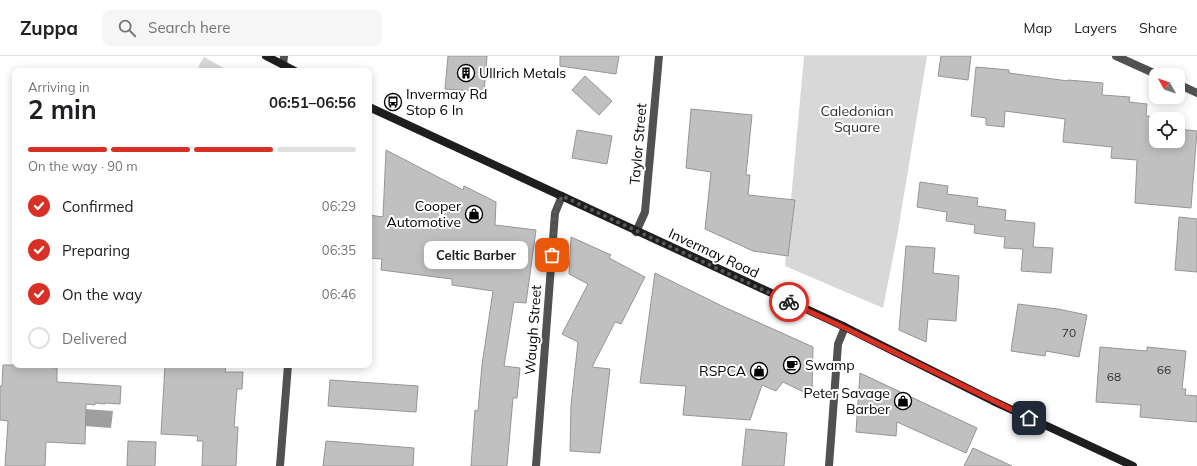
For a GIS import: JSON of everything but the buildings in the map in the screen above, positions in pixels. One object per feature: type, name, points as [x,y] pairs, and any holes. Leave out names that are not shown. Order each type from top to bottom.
[{"type":"main road","points":[[266,56],[289,68]]},
{"type":"main road","name":"Invermay Road","points":[[372,108],[845,328],[993,401],[1133,466]]},
{"type":"street","points":[[283,65],[284,56]]},
{"type":"street","name":"Taylor Street","points":[[636,232],[645,212],[659,56]]},
{"type":"street","points":[[1116,56],[1149,71]]},
{"type":"street","points":[[1185,87],[1197,93]]},
{"type":"street","name":"Waugh Street","points":[[536,466],[555,213],[562,196]]},
{"type":"street","points":[[829,466],[838,344],[845,328]]},
{"type":"street","points":[[280,466],[288,368]]},
{"type":"green space","name":"Caledonian Square","points":[[804,56],[927,56],[897,237],[883,308],[785,266]]},
{"type":"green space","points":[[204,57],[224,68],[200,68],[198,67]]},
{"type":"shaded area","points":[[85,409],[113,411],[111,428],[84,426]]},
{"type":"way so far","points":[[552,255],[555,213],[562,196],[636,232],[789,302]]},
{"type":"place","name":"Ullrich Metals","points":[[466,73]]},
{"type":"place","name":"Invermay Rd Stop 6 In","points":[[393,102]]},
{"type":"place","name":"Cooper Automotive","points":[[474,214]]},
{"type":"place","name":"Celtic Barber","points":[[552,255]]},
{"type":"place","name":"Swamp","points":[[792,365]]},
{"type":"place","name":"RSPCA","points":[[759,371]]},
{"type":"place","name":"Peter Savage Barber","points":[[903,401]]},
{"type":"route","points":[[789,302],[1029,418]]}]
